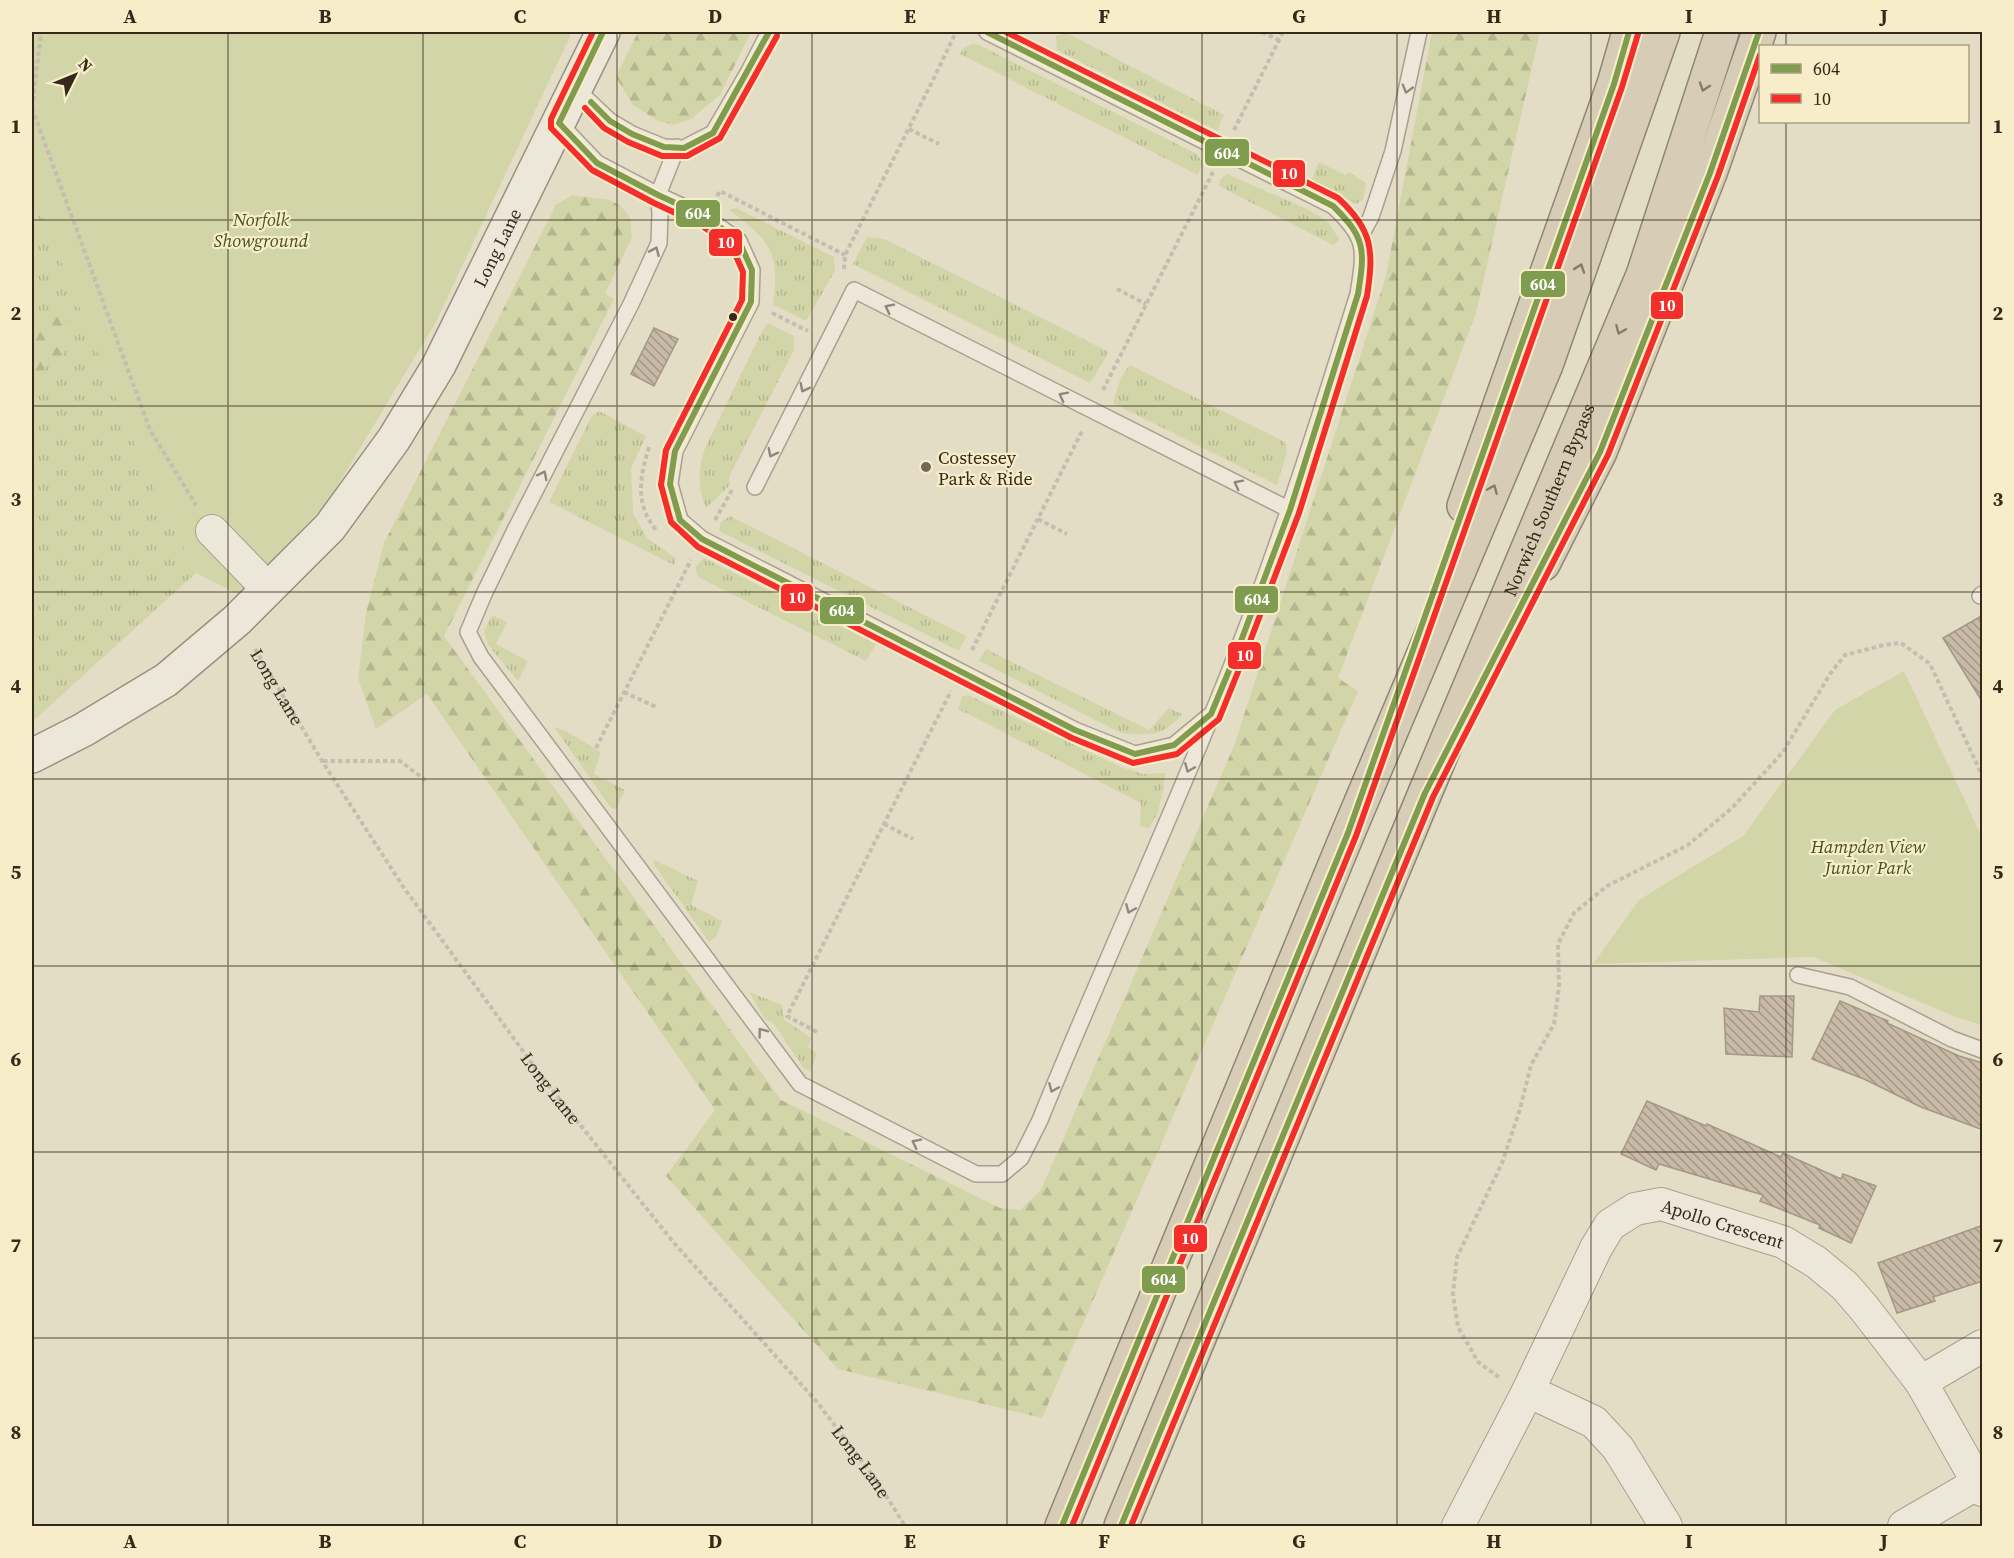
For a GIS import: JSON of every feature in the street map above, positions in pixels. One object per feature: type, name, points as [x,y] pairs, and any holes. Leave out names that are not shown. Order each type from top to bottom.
[{"type":"highway","points":[[1348,833],[1614,84],[1629,32]]},
{"type":"highway","points":[[1062,1527],[1348,833],[1546,365],[1663,32]]},
{"type":"highway","name":"Norwich Southern Bypass","points":[[1121,1527],[1425,793],[1643,275],[1722,32]]},
{"type":"highway","points":[[1425,793],[1600,452],[1710,173],[1759,32]]},
{"type":"street","name":"Long Lane","points":[[32,756],[83,730],[166,680],[237,620],[330,527],[394,439],[439,365],[603,32]]},
{"type":"street","points":[[212,531],[268,590]]},
{"type":"street","name":"Apollo Crescent","points":[[1458,1527],[1528,1390],[1596,1248],[1610,1225],[1635,1209],[1661,1204],[1783,1242],[1816,1262],[1845,1286],[1921,1382],[1980,1486]]},
{"type":"street","points":[[1921,1382],[1983,1346]]},
{"type":"street","points":[[1528,1390],[1594,1422],[1618,1448],[1666,1527]]},
{"type":"street","points":[[1904,1527],[1980,1486]]},
{"type":"lane","points":[[576,88],[610,121],[632,134],[664,147],[684,148],[713,133],[769,32]]},
{"type":"lane","points":[[676,147],[658,195],[659,243],[516,528],[468,632],[481,657],[800,1084],[976,1174],[1002,1174],[1021,1158],[1040,1120],[1238,649],[1290,510],[1358,294],[1363,263],[1360,237],[1350,222],[1333,206],[987,32]]},
{"type":"lane","points":[[1360,237],[1371,217],[1393,151],[1419,32]]},
{"type":"lane","points":[[559,123],[597,162],[658,195],[706,217],[739,241],[752,270],[751,302],[675,451],[670,484],[680,520],[702,539],[1075,730],[1135,754],[1174,745],[1211,714]]},
{"type":"lane","points":[[755,487],[854,290],[1290,510]]},
{"type":"lane","points":[[1798,975],[1851,987],[1952,1039],[1983,1050]]},
{"type":"path","points":[[41,32],[32,108],[150,430],[212,531]]},
{"type":"path","points":[[1262,32],[1279,40]]},
{"type":"path","points":[[817,1032],[787,1017],[1283,32]]},
{"type":"path","points":[[909,129],[939,144]]},
{"type":"path","points":[[706,217],[720,191],[846,255]]},
{"type":"path","points":[[1117,289],[1146,304]]},
{"type":"path","points":[[1038,519],[1067,534]]},
{"type":"path","name":"Long Lane","points":[[237,620],[322,761],[404,888],[539,1073],[674,1243],[817,1402],[877,1481],[905,1527]]},
{"type":"path","points":[[1528,1390],[1506,1381],[1478,1362],[1458,1327],[1453,1294],[1457,1257],[1502,1163],[1520,1109],[1531,1065],[1554,1024],[1559,987],[1558,944],[1574,913],[1607,886],[1688,845],[1732,808],[1783,752],[1830,674],[1845,655],[1884,645],[1901,644],[1930,664],[1983,775]]},
{"type":"path","points":[[624,692],[656,707]]},
{"type":"path","points":[[322,761],[400,761],[428,783]]},
{"type":"path","points":[[884,824],[913,839]]},
{"type":"green space","name":"Norfolk Showground","points":[[32,32],[572,32],[436,322],[327,503],[238,594],[196,573],[143,465],[32,190]]},
{"type":"green space","points":[[638,32],[751,32],[720,95],[691,119],[674,125],[658,121],[633,105],[616,77]]},
{"type":"green space","points":[[1432,32],[1540,32],[1476,313],[1338,678],[1358,691],[1042,1418],[838,1369],[666,1176],[715,1110],[427,694],[376,729],[358,679],[366,613],[384,543],[556,205],[572,195],[610,200],[621,206],[630,218],[632,237],[605,294],[614,299],[444,636],[781,1100],[1000,1208],[1020,1210],[1041,1190],[1234,746],[1386,276]]},
{"type":"green space","points":[[1067,33],[1224,115],[1217,131],[1057,50],[1056,36]]},
{"type":"green space","points":[[972,44],[979,45],[1195,153],[1203,162],[1198,175],[960,54],[964,48]]},
{"type":"green space","points":[[1319,162],[1345,175],[1349,172],[1366,183],[1363,200],[1356,204],[1311,181]]},
{"type":"green space","points":[[1227,174],[1307,209],[1327,221],[1340,240],[1333,245],[1219,186],[1221,179]]},
{"type":"green space","points":[[32,183],[143,465],[196,573],[32,722]]},
{"type":"green space","points":[[736,208],[834,257],[835,271],[806,321],[773,305],[775,272],[769,249],[755,231],[729,210]]},
{"type":"green space","points":[[867,237],[884,239],[1109,352],[1090,383],[853,264]]},
{"type":"green space","points":[[63,311],[68,330],[62,356],[32,377],[32,324],[44,315]]},
{"type":"green space","points":[[768,323],[794,336],[794,350],[729,477],[730,485],[706,508],[701,493],[700,478],[705,448]]},
{"type":"green space","points":[[1130,365],[1285,442],[1287,452],[1277,485],[1113,403],[1121,377]]},
{"type":"green space","points":[[599,411],[646,436],[631,468],[633,513],[647,538],[676,558],[674,565],[549,502],[591,417]]},
{"type":"green space","points":[[730,516],[966,636],[959,651],[719,531],[721,522]]},
{"type":"green space","points":[[704,558],[876,644],[866,661],[698,577],[695,567]]},
{"type":"green space","points":[[492,615],[507,622],[496,644],[528,661],[518,681],[488,645],[484,631]]},
{"type":"green space","points":[[986,649],[1149,730],[1169,708],[1182,714],[1162,731],[1148,734],[1121,733],[979,661]]},
{"type":"green space","name":"Hampden View Junior Park","points":[[1904,671],[1982,837],[1982,1025],[1956,1017],[1813,957],[1593,964],[1639,900],[1743,836],[1835,710]]},
{"type":"green space","points":[[968,695],[1121,767],[1143,774],[1166,773],[1158,813],[1149,828],[1140,826],[1141,803],[958,709],[962,697]]},
{"type":"green space","points":[[554,727],[566,731],[601,752],[594,774],[625,790],[616,809],[611,808]]},
{"type":"green space","points":[[653,859],[698,881],[691,905],[722,921],[716,937],[709,942],[655,866]]},
{"type":"green space","points":[[749,992],[782,1005],[784,1020],[812,1038],[808,1047],[817,1054],[810,1072],[803,1067],[773,1023],[765,1019]]},
{"type":"building","points":[[654,328],[678,339],[654,386],[631,374]]},
{"type":"building","points":[[1983,615],[1983,703],[1943,638]]},
{"type":"building","points":[[1760,996],[1794,996],[1792,1057],[1726,1054],[1724,1008],[1759,1012]]},
{"type":"building","points":[[1840,1001],[1888,1021],[1887,1023],[1959,1056],[1983,1063],[1983,1130],[1921,1107],[1864,1079],[1812,1059]]},
{"type":"building","points":[[1647,1101],[1706,1126],[1707,1124],[1781,1157],[1783,1153],[1841,1179],[1843,1174],[1876,1186],[1851,1243],[1819,1228],[1820,1225],[1760,1201],[1763,1195],[1659,1164],[1656,1170],[1621,1154]]},
{"type":"building","points":[[1983,1225],[1983,1281],[1933,1297],[1935,1301],[1897,1313],[1878,1263]]},
{"type":"transit line","name":"10","points":[[593,32],[551,119],[551,128],[592,170],[701,225],[732,247],[743,272],[742,300],[666,450],[661,485],[671,522],[698,547],[1072,738],[1133,763],[1177,754],[1219,719],[1299,513],[1367,296],[1370,266],[1368,242],[1358,220],[1338,198],[1006,32]]},
{"type":"transit line","name":"604","points":[[603,32],[559,123],[597,163],[706,217],[739,241],[752,270],[751,302],[675,451],[670,484],[680,520],[702,539],[1075,730],[1135,754],[1174,745],[1211,714],[1238,649],[1290,510],[1358,294],[1362,266],[1361,246],[1352,227],[1333,206],[987,32]]},
{"type":"transit line","name":"604","points":[[591,102],[610,121],[632,134],[664,147],[684,148],[713,133],[769,32]]},
{"type":"transit line","name":"604","points":[[1062,1526],[1348,833],[1614,84],[1629,32]]},
{"type":"transit line","name":"604","points":[[1121,1526],[1425,793],[1600,452],[1710,173],[1759,32]]},
{"type":"transit line","name":"10","points":[[1072,1526],[1356,836],[1622,87],[1638,34]]},
{"type":"transit line","name":"10","points":[[585,108],[604,128],[628,142],[662,156],[687,156],[720,138],[777,36]]},
{"type":"transit line","name":"10","points":[[1131,1526],[1433,797],[1608,455],[1718,176],[1759,58]]},
{"type":"place","name":"Costessey Park & Ride","points":[[926,467]]}]
